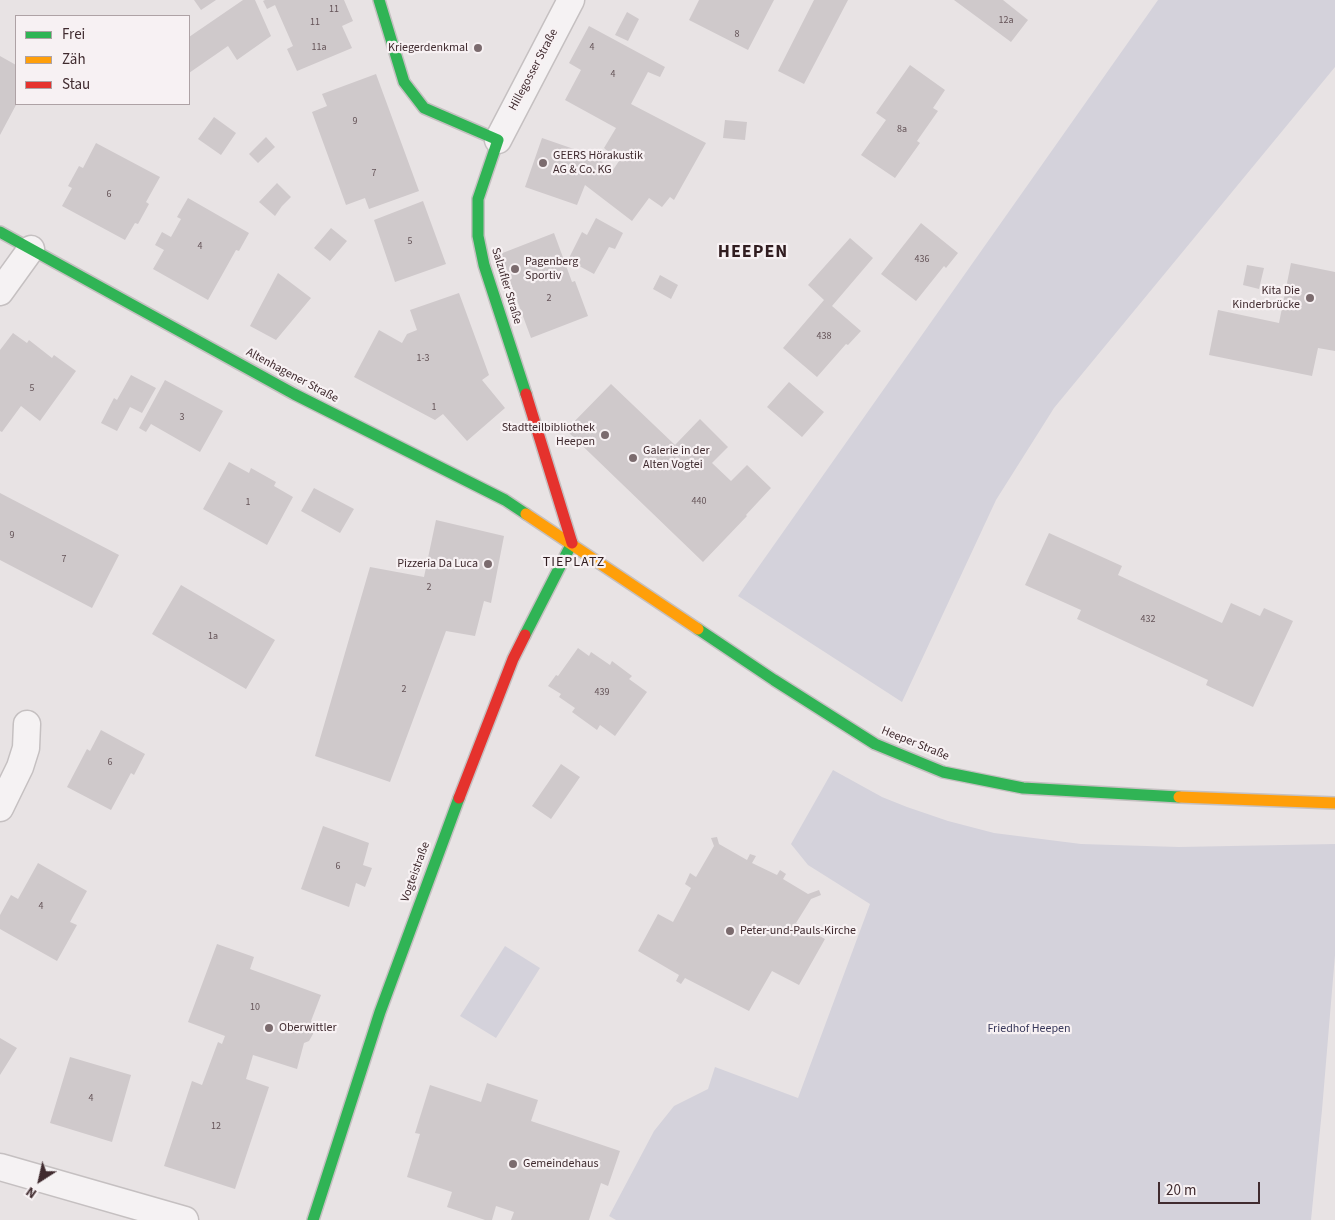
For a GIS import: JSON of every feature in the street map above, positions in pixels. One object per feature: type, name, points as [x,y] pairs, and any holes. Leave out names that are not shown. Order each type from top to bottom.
[{"type":"main road","points":[[379,0],[404,82],[424,108],[498,140]]},
{"type":"main road","name":"Salzufler Straße","points":[[498,140],[478,200],[478,236],[484,265],[572,543]]},
{"type":"main road","name":"Altenhagener Straße","points":[[0,232],[294,394],[504,500],[572,543]]},
{"type":"main road","name":"Heeper Straße","points":[[572,543],[640,592],[847,727],[875,744],[943,772],[1023,788],[1196,799],[1335,803]]},
{"type":"main road","name":"Vogteistraße","points":[[313,1220],[385,997],[444,835],[513,659],[572,543]]},
{"type":"street","name":"Hillegosser Straße","points":[[498,140],[571,0]]},
{"type":"street","points":[[0,292],[31,249]]},
{"type":"street","points":[[0,808],[20,767],[26,748],[27,724]]},
{"type":"street","points":[[0,1167],[185,1220]]},
{"type":"green space","points":[[1158,0],[1335,0],[1335,67],[1054,408],[996,500],[902,702],[738,596]]},
{"type":"green space","name":"Friedhof Heepen","points":[[833,770],[882,797],[907,807],[948,821],[994,833],[1081,844],[1179,847],[1335,844],[1335,955],[1311,1220],[616,1220],[609,1216],[654,1131],[674,1106],[708,1089],[715,1067],[798,1098],[870,904],[808,865],[791,844]]},
{"type":"green space","points":[[505,946],[540,968],[496,1038],[460,1016]]},
{"type":"building","points":[[194,0],[216,0],[201,10]]},
{"type":"building","points":[[243,0],[255,0],[271,36],[237,60],[228,46],[190,72],[190,36]]},
{"type":"building","points":[[344,0],[353,21],[342,26],[352,48],[297,71],[287,49],[293,46],[275,5],[267,9],[263,1]]},
{"type":"building","points":[[699,0],[774,0],[748,50],[689,20]]},
{"type":"building","points":[[814,0],[848,0],[804,84],[778,71]]},
{"type":"building","points":[[954,0],[1003,0],[1028,20],[1011,42]]},
{"type":"building","points":[[627,12],[639,19],[628,41],[615,35]]},
{"type":"building","points":[[589,26],[665,67],[660,77],[648,72],[631,104],[706,143],[674,200],[670,197],[662,207],[649,198],[632,221],[585,185],[577,205],[525,187],[542,138],[594,156],[613,170],[619,161],[604,148],[616,128],[565,100],[581,70],[569,63]]},
{"type":"building","points":[[0,56],[15,64],[16,105],[0,135]]},
{"type":"building","points":[[910,65],[945,90],[933,108],[938,111],[917,141],[920,143],[895,178],[861,155],[886,120],[876,113]]},
{"type":"building","points":[[376,74],[419,191],[369,209],[365,198],[346,205],[312,112],[327,106],[322,94]]},
{"type":"building","points":[[214,117],[236,133],[221,155],[198,139]]},
{"type":"building","points":[[725,120],[747,122],[745,140],[723,138]]},
{"type":"building","points":[[266,137],[275,147],[258,163],[249,154]]},
{"type":"building","points":[[96,143],[160,177],[146,202],[149,204],[138,224],[135,223],[125,240],[62,206],[72,188],[68,186],[79,166],[83,168]]},
{"type":"building","points":[[277,183],[291,197],[275,216],[259,202]]},
{"type":"building","points":[[188,198],[249,233],[239,251],[236,250],[208,300],[153,269],[164,250],[155,245],[162,232],[171,237],[181,219],[177,217]]},
{"type":"building","points":[[423,201],[446,264],[395,282],[374,220]]},
{"type":"building","points":[[596,218],[623,233],[615,249],[609,247],[594,274],[568,260],[582,232],[587,235]]},
{"type":"building","points":[[921,223],[958,253],[946,268],[944,266],[916,301],[881,274]]},
{"type":"building","points":[[331,228],[347,241],[330,261],[314,248]]},
{"type":"building","points":[[554,233],[572,282],[575,281],[588,316],[531,338],[500,254]]},
{"type":"building","points":[[850,238],[873,258],[832,306],[861,331],[848,345],[846,344],[817,377],[783,348],[824,300],[808,285]]},
{"type":"building","points":[[1291,263],[1335,272],[1335,351],[1318,348],[1312,376],[1209,355],[1218,310],[1279,323]]},
{"type":"building","points":[[1247,265],[1264,268],[1259,289],[1243,285]]},
{"type":"building","points":[[278,273],[311,298],[276,340],[250,326]]},
{"type":"building","points":[[660,275],[678,285],[671,299],[653,289]]},
{"type":"building","points":[[459,293],[489,375],[482,380],[505,408],[467,441],[443,414],[435,420],[354,377],[379,330],[402,343],[407,334],[417,330],[410,310]]},
{"type":"building","points":[[13,333],[27,343],[29,340],[52,358],[54,355],[76,371],[40,421],[21,406],[2,432],[0,431],[0,350]]},
{"type":"building","points":[[131,375],[156,388],[142,413],[130,407],[117,431],[101,423],[114,398],[117,400]]},
{"type":"building","points":[[165,380],[223,411],[200,452],[151,424],[146,432],[139,428]]},
{"type":"building","points":[[789,382],[824,412],[802,437],[767,407]]},
{"type":"building","points":[[611,384],[675,445],[700,419],[728,447],[712,463],[731,481],[747,465],[771,488],[703,562],[566,430]]},
{"type":"building","points":[[229,462],[249,473],[251,468],[276,482],[274,486],[293,497],[267,545],[203,509]]},
{"type":"building","points":[[314,488],[354,509],[340,533],[301,511]]},
{"type":"building","points":[[0,493],[119,555],[92,608],[0,560]]},
{"type":"building","points":[[436,520],[504,536],[491,603],[484,601],[475,636],[446,631],[390,782],[315,756],[370,567],[424,577]]},
{"type":"building","points":[[1049,533],[1122,566],[1118,575],[1222,623],[1231,603],[1260,616],[1264,608],[1293,621],[1253,707],[1206,685],[1208,680],[1077,619],[1081,610],[1025,585]]},
{"type":"building","points":[[181,585],[275,640],[246,689],[152,634]]},
{"type":"building","points":[[578,648],[589,656],[591,652],[610,665],[612,661],[632,676],[629,679],[647,692],[615,736],[600,725],[597,730],[572,712],[575,708],[559,697],[561,694],[548,686],[556,675],[558,676]]},
{"type":"building","points":[[101,730],[145,754],[134,775],[131,773],[111,810],[67,787],[87,749],[90,751]]},
{"type":"building","points":[[561,764],[580,777],[551,819],[532,806]]},
{"type":"building","points":[[323,826],[369,843],[363,865],[372,868],[365,887],[356,883],[349,907],[301,889]]},
{"type":"building","name":"Peter-und-Pauls-Kirche","points":[[717,837],[719,844],[747,860],[750,854],[756,856],[752,863],[777,875],[780,870],[786,874],[783,879],[808,894],[819,890],[821,895],[811,899],[796,923],[825,939],[799,985],[772,971],[749,1011],[685,978],[681,984],[676,981],[679,975],[638,951],[658,914],[673,922],[691,888],[685,884],[690,873],[696,877],[714,846],[711,838]]},
{"type":"building","points":[[38,863],[87,891],[70,922],[77,925],[57,961],[0,929],[0,915],[11,895],[18,899]]},
{"type":"building","points":[[217,944],[254,957],[250,969],[321,995],[311,1021],[314,1025],[313,1034],[309,1041],[304,1043],[297,1069],[253,1055],[246,1079],[269,1087],[235,1189],[164,1166],[192,1081],[202,1085],[218,1042],[222,1044],[225,1036],[188,1022]]},
{"type":"building","points":[[0,1038],[17,1048],[0,1075]]},
{"type":"building","points":[[70,1057],[131,1075],[112,1142],[50,1123]]},
{"type":"building","name":"Gemeindehaus","points":[[487,1083],[538,1100],[531,1121],[620,1151],[608,1186],[601,1183],[589,1220],[511,1220],[514,1212],[496,1206],[492,1220],[485,1220],[447,1207],[452,1192],[407,1177],[420,1134],[415,1133],[430,1085],[481,1102]]},
{"type":"traffic: fast","points":[[379,0],[404,82],[424,108],[498,140],[478,199],[478,236],[484,265],[526,394]]},
{"type":"traffic: fast","points":[[0,232],[294,394],[505,500],[526,514]]},
{"type":"traffic: fast","points":[[525,635],[572,543]]},
{"type":"traffic: fast","points":[[698,629],[875,744],[943,772],[1023,788],[1179,797]]},
{"type":"traffic: fast","points":[[313,1220],[380,1012],[459,798]]},
{"type":"traffic: slow","points":[[526,514],[698,629]]},
{"type":"traffic: slow","points":[[1179,797],[1335,803]]},
{"type":"traffic: jam","points":[[526,394],[572,543]]},
{"type":"traffic: jam","points":[[459,798],[513,659],[525,635]]},
{"type":"place","name":"Kriegerdenkmal","points":[[478,48]]},
{"type":"place","name":"GEERS Hörakustik AG & Co. KG","points":[[543,163]]},
{"type":"place","name":"Pagenberg Sportiv","points":[[515,269]]},
{"type":"place","name":"Kita Die Kinderbrücke","points":[[1310,298]]},
{"type":"place","name":"Stadtteilbibliothek Heepen","points":[[605,435]]},
{"type":"place","name":"Galerie in der Alten Vogtei","points":[[633,458]]},
{"type":"place","name":"Pizzeria Da Luca","points":[[488,564]]},
{"type":"place","name":"Peter-und-Pauls-Kirche","points":[[730,931]]},
{"type":"place","name":"Oberwittler","points":[[269,1028]]},
{"type":"place","name":"Gemeindehaus","points":[[513,1164]]},
{"type":"district","name":"HEEPEN","points":[[753,253]]},
{"type":"district","name":"TIEPLATZ","points":[[574,563]]}]
